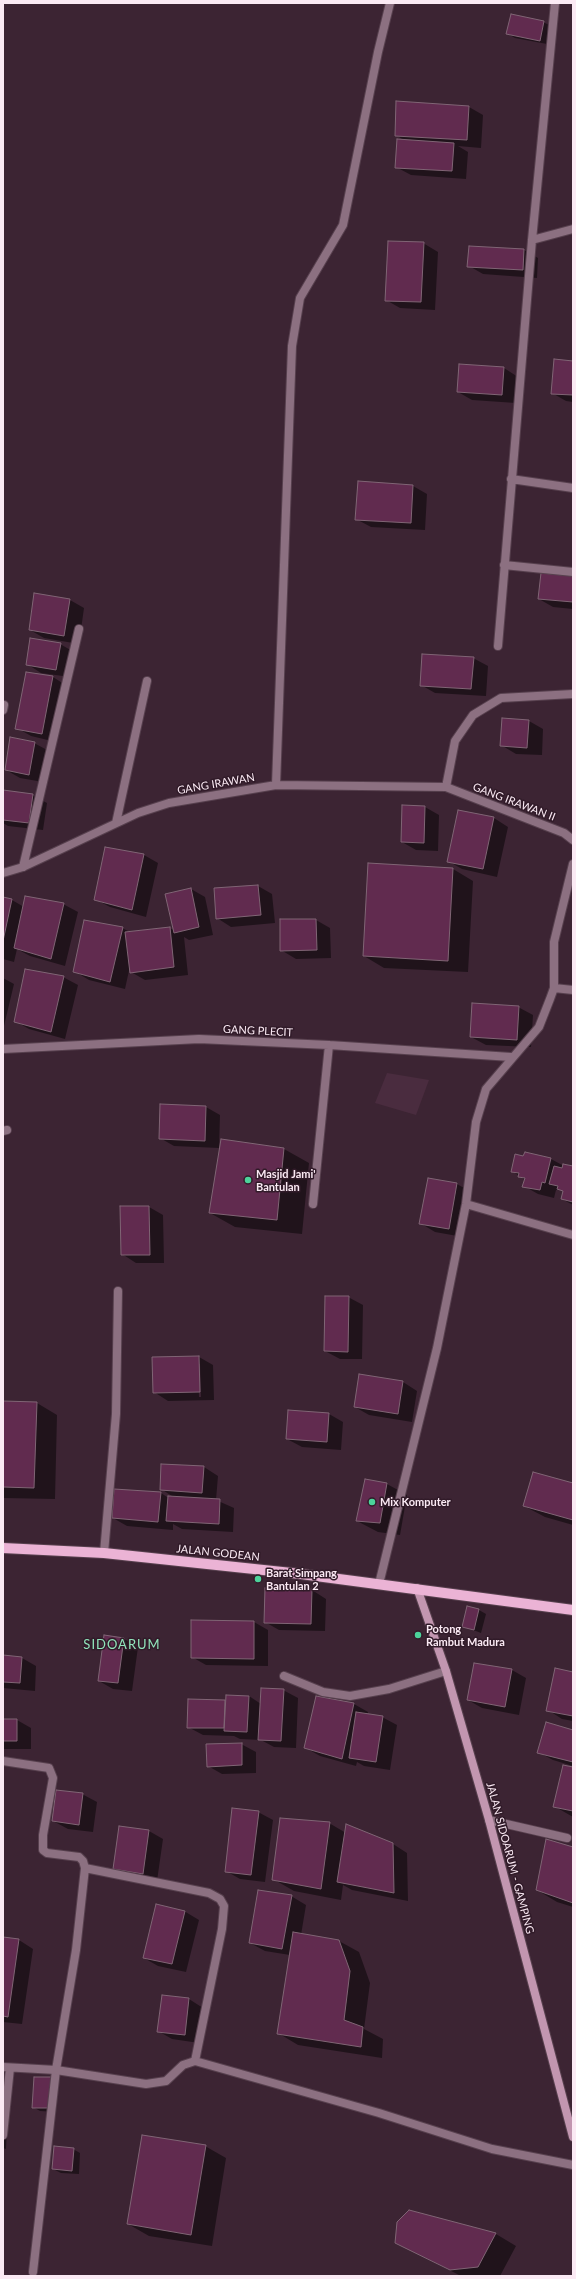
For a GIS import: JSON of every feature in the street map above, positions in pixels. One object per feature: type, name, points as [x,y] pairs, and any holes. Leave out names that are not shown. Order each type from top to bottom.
[{"type":"main road","name":"JALAN GODEAN","points":[[3,1548],[104,1553],[417,1588],[573,1610]]},
{"type":"main road","name":"JALAN SIDOARUM - GAMPING","points":[[417,1588],[446,1671],[489,1820],[573,2137]]},
{"type":"street","points":[[276,785],[292,346],[300,298],[344,225],[378,52],[390,3]]},
{"type":"street","points":[[498,646],[532,240],[555,3]]},
{"type":"street","points":[[532,240],[573,229]]},
{"type":"street","points":[[512,479],[573,488]]},
{"type":"street","points":[[504,565],[573,572]]},
{"type":"street","points":[[23,867],[79,629]]},
{"type":"street","points":[[116,823],[147,681]]},
{"type":"street","points":[[446,787],[455,740],[473,715],[501,698],[573,694]]},
{"type":"street","name":"GANG IRAWAN","points":[[3,872],[23,867],[138,813],[169,803],[276,785],[446,787]]},
{"type":"street","name":"GANG IRAWAN II","points":[[446,787],[564,833],[573,840]]},
{"type":"street","points":[[379,1584],[437,1348],[466,1204],[476,1122],[486,1089],[511,1057],[539,1027],[554,988],[554,942],[573,864]]},
{"type":"street","points":[[554,988],[573,990]]},
{"type":"street","name":"GANG PLECIT","points":[[3,1050],[199,1039],[329,1045],[511,1057]]},
{"type":"street","points":[[313,1204],[329,1045]]},
{"type":"street","points":[[466,1204],[573,1235]]},
{"type":"street","points":[[104,1553],[116,1414],[118,1291]]},
{"type":"street","points":[[284,1676],[323,1692],[350,1696],[389,1689],[446,1671]]},
{"type":"street","points":[[3,1761],[49,1768],[53,1778],[43,1834],[43,1850],[47,1853],[79,1857],[83,1861],[85,1868],[76,1950],[56,2070],[33,2272]]},
{"type":"street","points":[[489,1820],[567,1838]]},
{"type":"street","points":[[85,1868],[209,1893],[220,1899],[224,1906],[222,1929],[195,2061]]},
{"type":"street","points":[[3,2135],[7,2067],[56,2070],[146,2084],[166,2081],[183,2065],[195,2061],[379,2113],[492,2149],[573,2165]]},
{"type":"shaded area","points":[[387,1073],[429,1080],[416,1115],[375,1103]]},
{"type":"building","points":[[511,14],[544,21],[540,41],[506,34]]},
{"type":"building","points":[[396,101],[469,106],[467,140],[395,136]]},
{"type":"building","points":[[397,139],[454,143],[452,171],[395,168]]},
{"type":"building","points":[[388,241],[424,242],[421,302],[385,301]]},
{"type":"building","points":[[469,246],[524,249],[523,270],[467,267]]},
{"type":"building","points":[[554,359],[573,361],[573,395],[551,394]]},
{"type":"building","points":[[459,364],[504,367],[502,395],[457,392]]},
{"type":"building","points":[[358,481],[413,485],[411,523],[355,520]]},
{"type":"building","points":[[541,573],[573,576],[573,602],[538,599]]},
{"type":"building","points":[[34,593],[70,599],[64,636],[29,630]]},
{"type":"building","points":[[30,638],[61,643],[56,670],[26,665]]},
{"type":"building","points":[[422,654],[474,657],[471,689],[420,686]]},
{"type":"building","points":[[26,672],[53,676],[42,734],[15,729]]},
{"type":"building","points":[[502,718],[529,720],[527,748],[500,746]]},
{"type":"building","points":[[10,737],[35,742],[29,775],[5,770]]},
{"type":"building","points":[[3,790],[33,794],[29,823],[3,820]]},
{"type":"building","points":[[402,805],[425,806],[424,843],[401,842]]},
{"type":"building","points":[[458,810],[494,817],[483,869],[447,862]]},
{"type":"building","points":[[105,847],[144,854],[132,910],[94,900]]},
{"type":"building","points":[[368,863],[453,868],[448,961],[363,956]]},
{"type":"building","points":[[258,885],[261,915],[216,919],[214,888]]},
{"type":"building","points":[[191,888],[199,927],[174,933],[165,894]]},
{"type":"building","points":[[25,896],[64,903],[51,959],[14,948]]},
{"type":"building","points":[[3,897],[12,899],[3,941]]},
{"type":"building","points":[[280,919],[316,919],[317,950],[280,951]]},
{"type":"building","points":[[84,920],[123,927],[110,982],[73,972]]},
{"type":"building","points":[[170,927],[174,967],[130,973],[125,932]]},
{"type":"building","points":[[25,969],[64,976],[51,1032],[14,1022]]},
{"type":"building","points":[[472,1003],[519,1006],[517,1040],[470,1037]]},
{"type":"building","points":[[160,1104],[206,1106],[205,1141],[159,1139]]},
{"type":"building","name":"Masjid Jami' Bantulan","points":[[221,1139],[284,1148],[277,1220],[209,1213]]},
{"type":"building","points":[[525,1152],[551,1158],[545,1183],[542,1182],[540,1190],[522,1187],[525,1178],[518,1177],[519,1173],[511,1172],[515,1154],[523,1156]]},
{"type":"building","points":[[563,1164],[573,1166],[573,1202],[561,1199],[563,1191],[557,1189],[558,1186],[549,1184],[554,1166],[562,1168]]},
{"type":"building","points":[[428,1178],[457,1183],[449,1229],[419,1224]]},
{"type":"building","points":[[120,1206],[149,1206],[150,1255],[121,1255]]},
{"type":"building","points":[[325,1296],[349,1296],[348,1352],[324,1351]]},
{"type":"building","points":[[199,1356],[200,1392],[153,1393],[152,1357]]},
{"type":"building","points":[[359,1374],[403,1381],[398,1414],[354,1407]]},
{"type":"building","points":[[3,1401],[37,1402],[34,1488],[3,1487]]},
{"type":"building","points":[[288,1410],[329,1413],[327,1442],[286,1439]]},
{"type":"building","points":[[161,1464],[204,1466],[202,1493],[160,1490]]},
{"type":"building","points":[[533,1472],[573,1483],[573,1520],[523,1506]]},
{"type":"building","name":"Mix Komputer","points":[[365,1479],[387,1483],[380,1523],[356,1521]]},
{"type":"building","points":[[114,1489],[161,1492],[158,1522],[112,1518]]},
{"type":"building","points":[[168,1496],[220,1499],[219,1524],[166,1521]]},
{"type":"building","points":[[265,1588],[312,1589],[311,1624],[264,1623]]},
{"type":"building","points":[[467,1606],[479,1609],[474,1630],[462,1627]]},
{"type":"building","points":[[191,1620],[254,1621],[254,1659],[191,1658]]},
{"type":"building","points":[[104,1635],[124,1638],[118,1683],[98,1681]]},
{"type":"building","points":[[3,1655],[22,1657],[20,1683],[3,1682]]},
{"type":"building","points":[[474,1663],[512,1669],[505,1707],[467,1700]]},
{"type":"building","points":[[555,1668],[573,1672],[573,1716],[546,1711]]},
{"type":"building","points":[[261,1688],[284,1689],[281,1741],[258,1740]]},
{"type":"building","points":[[226,1695],[249,1696],[247,1732],[224,1731]]},
{"type":"building","points":[[316,1696],[354,1703],[342,1759],[304,1748]]},
{"type":"building","points":[[188,1699],[225,1700],[224,1728],[187,1728]]},
{"type":"building","points":[[356,1712],[383,1716],[376,1762],[349,1758]]},
{"type":"building","points":[[3,1719],[17,1719],[17,1741],[3,1741]]},
{"type":"building","points":[[546,1722],[573,1730],[573,1762],[537,1753]]},
{"type":"building","points":[[242,1743],[242,1765],[207,1767],[206,1744]]},
{"type":"building","points":[[563,1765],[573,1767],[573,1811],[553,1807]]},
{"type":"building","points":[[56,1790],[83,1793],[79,1825],[52,1821]]},
{"type":"building","points":[[232,1808],[259,1811],[251,1875],[225,1872]]},
{"type":"building","points":[[280,1818],[330,1822],[321,1889],[272,1880]]},
{"type":"building","points":[[346,1824],[393,1843],[394,1893],[337,1882]]},
{"type":"building","points":[[119,1826],[149,1830],[143,1874],[113,1869]]},
{"type":"building","points":[[546,1839],[573,1847],[573,1903],[536,1890]]},
{"type":"building","points":[[258,1890],[292,1895],[282,1949],[249,1943]]},
{"type":"building","points":[[156,1904],[185,1911],[172,1964],[143,1958]]},
{"type":"building","points":[[293,1932],[339,1940],[350,1971],[344,2020],[363,2027],[361,2047],[277,2034]]},
{"type":"building","points":[[3,1937],[19,1939],[8,2017],[3,2016]]},
{"type":"building","points":[[162,1995],[189,1998],[185,2035],[157,2032]]},
{"type":"building","points":[[34,2077],[51,2077],[49,2108],[32,2108]]},
{"type":"building","points":[[142,2135],[206,2145],[191,2235],[127,2224]]},
{"type":"building","points":[[54,2146],[74,2148],[72,2171],[52,2169]]},
{"type":"building","points":[[409,2210],[496,2233],[478,2267],[450,2270],[395,2243],[397,2222]]},
{"type":"place","name":"Masjid Jami' Bantulan","points":[[248,1180]]},
{"type":"place","name":"Mix Komputer","points":[[372,1502]]},
{"type":"place","name":"Barat Simpang Bantulan 2","points":[[258,1579]]},
{"type":"place","name":"Potong Rambut Madura","points":[[418,1635]]},
{"type":"district","name":"SIDOARUM","points":[[122,1645]]}]
